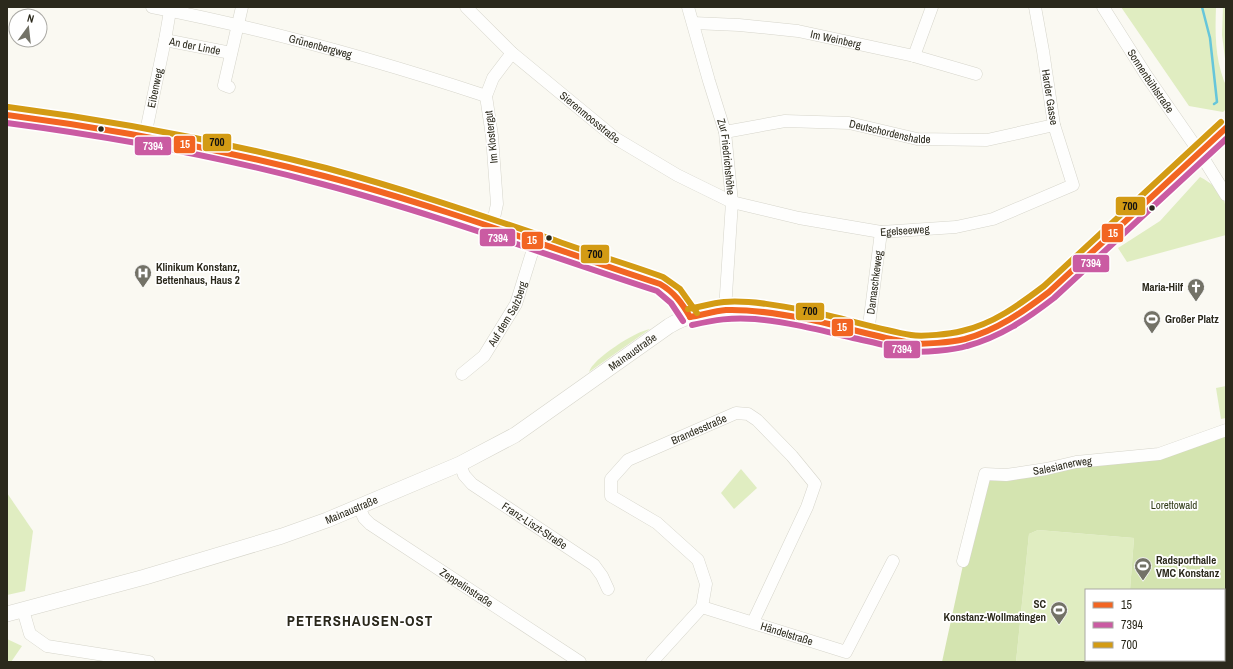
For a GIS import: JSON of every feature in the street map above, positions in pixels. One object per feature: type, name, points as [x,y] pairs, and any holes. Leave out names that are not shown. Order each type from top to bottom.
[{"type":"main road","name":"Mainaustraße","points":[[7,614],[145,578],[282,536],[327,520],[460,464],[515,435],[669,326],[675,322],[690,317],[725,310],[756,311],[792,317],[912,343],[964,339],[987,331],[1007,322],[1049,292],[1226,128]]},
{"type":"street","name":"Grünenbergweg","points":[[152,7],[238,26],[334,50],[486,96]]},
{"type":"street","name":"An der Linde","points":[[229,87],[224,85],[242,7]]},
{"type":"street","name":"Sierenmoosstraße","points":[[466,7],[512,53],[615,138],[677,175],[732,202]]},
{"type":"street","name":"Zur Friedrichshöhe","points":[[688,7],[725,132],[732,202],[725,310]]},
{"type":"street","points":[[914,56],[932,7]]},
{"type":"street","name":"Harder Gasse","points":[[1035,7],[1054,125],[1073,185]]},
{"type":"street","name":"Sonnenbühlstraße","points":[[1103,7],[1146,75],[1200,153],[1226,195]]},
{"type":"street","name":"An der Linde","points":[[170,11],[165,40],[231,53]]},
{"type":"street","name":"Im Weinberg","points":[[692,23],[739,25],[798,31],[914,56],[976,74]]},
{"type":"street","name":"Eibenweg","points":[[145,136],[165,40]]},
{"type":"street","name":"Im Klostergut","points":[[492,227],[497,204],[492,136],[486,96],[493,78],[512,53]]},
{"type":"street","points":[[7,115],[51,120],[216,150],[326,177],[410,201],[660,284],[679,298],[690,317]]},
{"type":"street","name":"Deutschordenshalde","points":[[725,132],[785,121],[849,123],[917,139],[987,140],[1054,125]]},
{"type":"street","name":"Egelseeweg","points":[[732,202],[799,218],[882,232],[956,227],[993,219],[1073,185]]},
{"type":"street","name":"Damaschkeweg","points":[[868,333],[882,232]]},
{"type":"street","name":"Auf dem Salzberg","points":[[462,374],[484,356],[516,304],[535,243]]},
{"type":"street","name":"Brandesstraße","points":[[702,607],[706,584],[698,560],[657,523],[611,496],[611,479],[628,460],[736,413],[748,414],[757,420],[792,456],[815,484],[807,507],[753,622]]},
{"type":"street","name":"Salesianerweg","points":[[963,561],[985,474],[1006,475],[1046,469],[1076,462],[1159,454],[1226,430]]},
{"type":"street","name":"Franz-Liszt-Straße","points":[[460,464],[464,475],[472,484],[594,565],[602,576],[608,590]]},
{"type":"street","name":"Zeppelinstraße","points":[[359,507],[364,518],[370,524],[580,662]]},
{"type":"street","name":"Händelstraße","points":[[702,607],[846,652],[893,561]]},
{"type":"street","points":[[652,662],[702,607]]},
{"type":"street","points":[[22,610],[30,634],[47,646],[148,662]]},
{"type":"green space","points":[[1121,7],[1216,7],[1217,54],[1221,72],[1226,83],[1226,109],[1223,112],[1189,106]]},
{"type":"green space","points":[[1223,7],[1226,7],[1226,66],[1222,35]]},
{"type":"green space","points":[[1200,177],[1210,183],[1221,194],[1226,208],[1226,235],[1127,262],[1118,248],[1160,221]]},
{"type":"green space","points":[[650,329],[589,372],[598,360],[615,346],[643,331]]},
{"type":"green space","points":[[1226,386],[1226,418],[1221,419],[1216,388]]},
{"type":"green space","name":"Lorettowald","points":[[1226,430],[1226,662],[1124,662],[1225,661],[1225,589],[1130,589],[1134,538],[1038,530],[1029,534],[1016,662],[942,662],[968,542],[985,474],[1159,454]]},
{"type":"green space","points":[[741,469],[757,488],[734,509],[721,493]]},
{"type":"green space","points":[[7,493],[33,531],[25,591],[7,595]]},
{"type":"green space","name":"SC Konstanz-Wollmatingen","points":[[1038,530],[1134,538],[1130,589],[1085,589],[1085,661],[1124,662],[1016,662],[1029,534]]},
{"type":"green space","points":[[7,639],[22,646],[11,662],[7,662]]},
{"type":"waterway","points":[[1202,7],[1210,38],[1217,102],[1214,104]]},
{"type":"transit line","name":"700","points":[[8,107],[128,125],[247,149],[326,168],[384,185],[471,212],[663,277],[680,289],[697,313]]},
{"type":"transit line","name":"15","points":[[7,115],[127,133],[246,157],[324,176],[409,200],[660,284],[677,298],[690,317]]},
{"type":"transit line","name":"700","points":[[688,309],[724,302],[766,304],[808,311],[916,336],[944,334],[973,328],[995,319],[1044,286],[1221,122]]},
{"type":"transit line","name":"7394","points":[[7,123],[86,134],[205,156],[322,184],[406,208],[657,291],[671,303],[683,321]]},
{"type":"transit line","name":"15","points":[[690,317],[726,310],[766,312],[807,319],[916,344],[953,341],[977,335],[1009,320],[1049,292],[1226,128]]},
{"type":"transit line","name":"7394","points":[[692,325],[716,320],[746,318],[768,320],[915,352],[954,349],[991,338],[1034,313],[1054,298],[1226,139]]},
{"type":"place","name":"Klinikum Konstanz, Bettenhaus, Haus 2","points":[[143,288]]},
{"type":"place","name":"Maria-Hilf","points":[[1196,302]]},
{"type":"place","name":"Großer Platz","points":[[1152,334]]},
{"type":"place","name":"Radsporthalle VMC Konstanz","points":[[1143,581]]},
{"type":"place","name":"SC Konstanz-Wollmatingen","points":[[1059,625]]},
{"type":"district","name":"PETERSHAUSEN-OST","points":[[360,621]]}]
